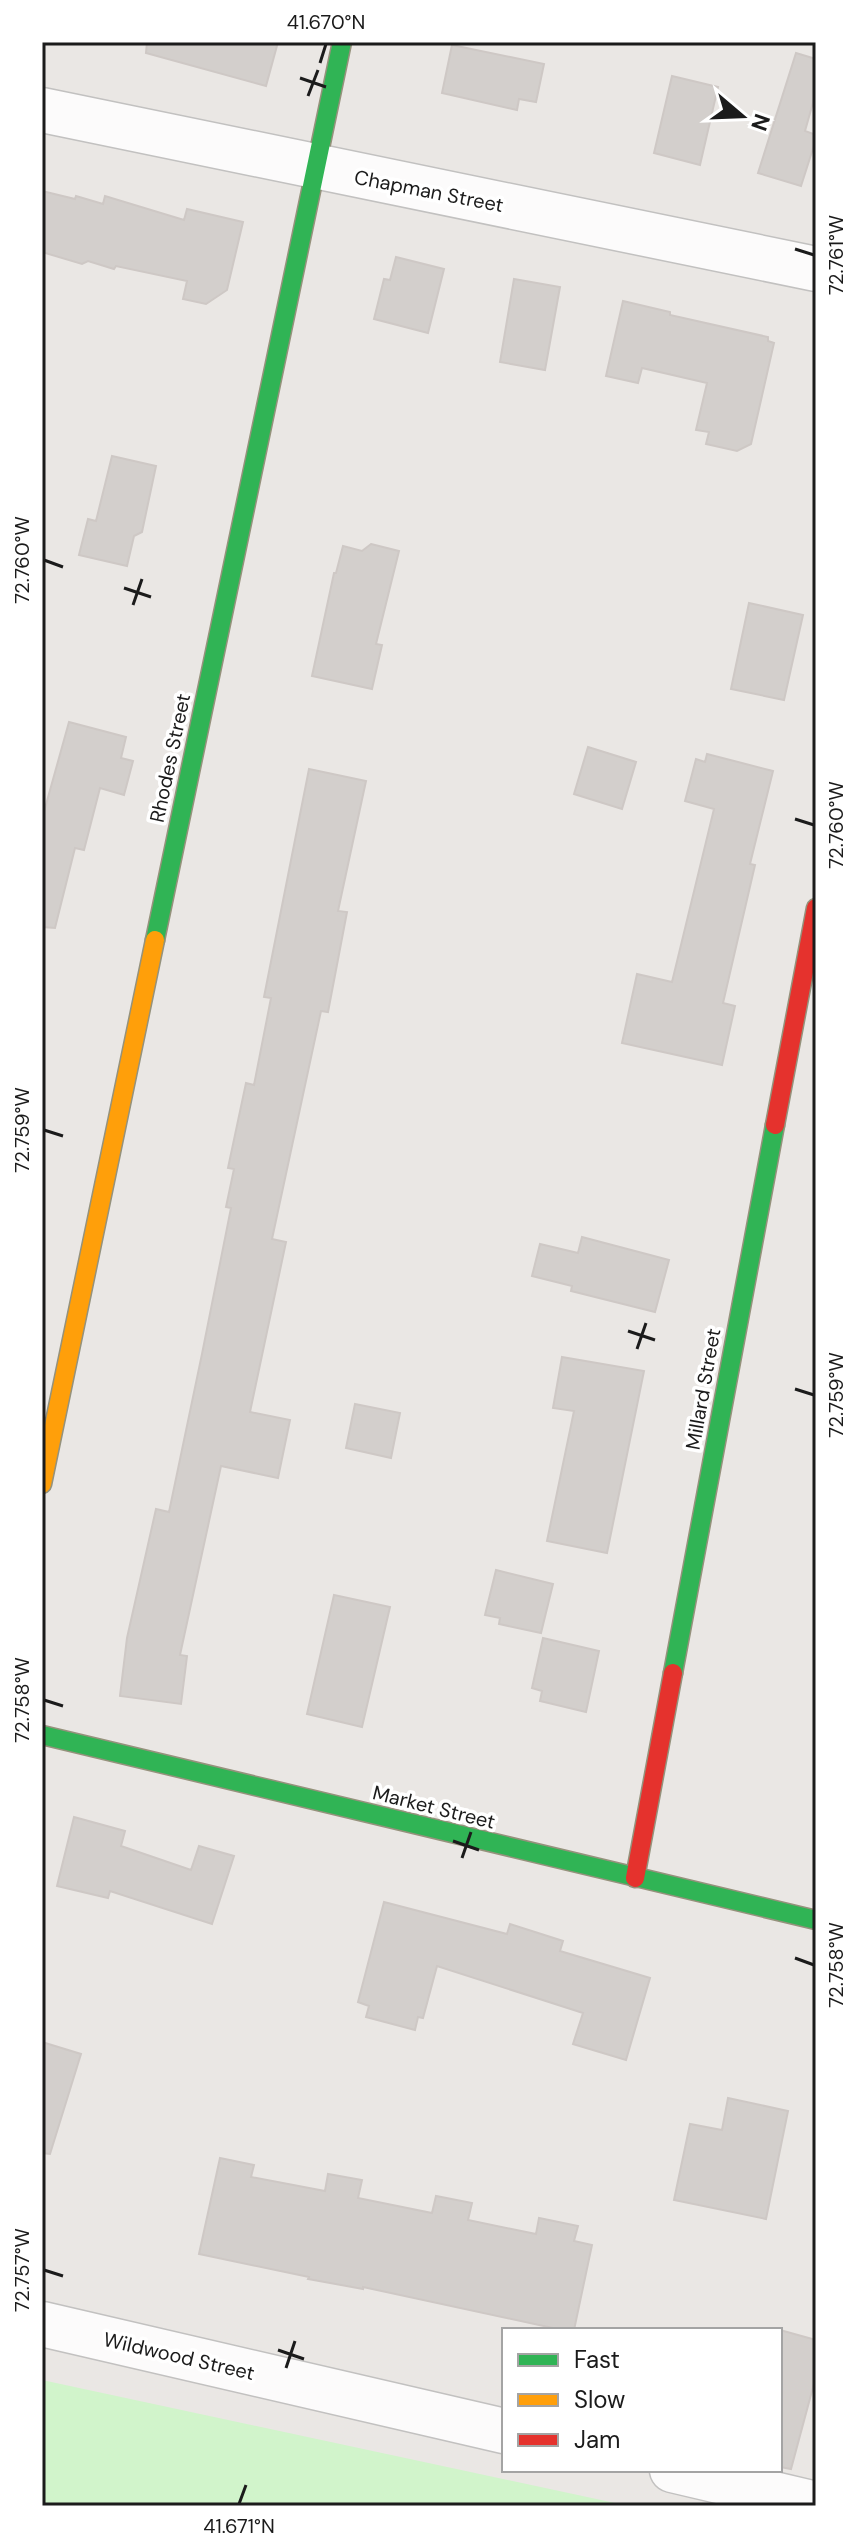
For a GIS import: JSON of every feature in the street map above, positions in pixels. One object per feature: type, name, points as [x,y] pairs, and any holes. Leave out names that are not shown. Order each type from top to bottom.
[{"type":"street","name":"Rhodes Street","points":[[42,1484],[342,42]]},
{"type":"street","name":"Chapman Street","points":[[42,110],[816,269]]},
{"type":"street","name":"Millard Street","points":[[635,1878],[816,908]]},
{"type":"street","name":"Market Street","points":[[42,1735],[816,1920]]},
{"type":"street","name":"Wildwood Street","points":[[42,2324],[502,2431]]},
{"type":"street","points":[[680,2472],[816,2504]]},
{"type":"green space","points":[[42,2380],[629,2506],[42,2506]]},
{"type":"building","points":[[147,42],[278,42],[266,86],[146,53]]},
{"type":"building","points":[[452,45],[544,64],[536,102],[519,99],[517,110],[442,93]]},
{"type":"building","points":[[796,53],[816,59],[816,92],[805,131],[816,135],[816,139],[801,186],[758,173]]},
{"type":"building","points":[[672,76],[718,87],[700,165],[654,153]]},
{"type":"building","points":[[42,191],[103,204],[105,196],[184,220],[187,209],[243,222],[227,290],[206,304],[183,299],[187,281],[116,266],[114,269],[88,261],[82,264],[42,252]]},
{"type":"building","points":[[396,257],[444,269],[428,333],[374,319],[384,279],[390,280]]},
{"type":"building","points":[[514,279],[560,287],[545,370],[500,362]]},
{"type":"building","points":[[623,301],[768,337],[768,341],[774,343],[751,444],[737,451],[706,444],[709,432],[696,430],[707,383],[642,368],[638,383],[606,376]]},
{"type":"building","points":[[112,456],[156,466],[142,532],[134,536],[127,566],[79,555],[88,519],[96,521]]},
{"type":"building","points":[[371,544],[399,551],[376,644],[382,645],[372,689],[312,676],[334,573],[343,546],[362,551]]},
{"type":"building","points":[[749,603],[803,615],[784,700],[731,689]]},
{"type":"building","points":[[69,722],[126,737],[121,758],[133,761],[124,795],[100,788],[84,850],[75,848],[55,928],[42,927],[42,819]]},
{"type":"building","points":[[588,747],[636,762],[622,809],[574,794]]},
{"type":"building","points":[[707,754],[773,771],[750,864],[755,865],[723,1003],[735,1006],[722,1065],[622,1043],[637,974],[672,982],[714,809],[685,801],[696,759],[705,762]]},
{"type":"building","points":[[309,769],[366,781],[338,911],[347,912],[328,1012],[321,1011],[272,1239],[286,1242],[250,1412],[290,1420],[278,1478],[221,1466],[180,1655],[187,1656],[181,1704],[120,1696],[127,1638],[156,1509],[169,1512],[202,1354],[231,1208],[226,1207],[234,1169],[228,1168],[246,1083],[254,1085],[271,998],[264,997]]},
{"type":"building","points":[[582,1237],[669,1260],[655,1312],[571,1291],[572,1286],[532,1276],[540,1244],[578,1253]]},
{"type":"building","points":[[562,1357],[644,1371],[607,1553],[547,1541],[574,1411],[553,1408]]},
{"type":"building","points":[[355,1404],[400,1413],[391,1458],[346,1448]]},
{"type":"building","points":[[496,1570],[553,1584],[541,1633],[499,1624],[500,1618],[485,1615]]},
{"type":"building","points":[[334,1595],[390,1607],[362,1727],[307,1714]]},
{"type":"building","points":[[543,1638],[599,1651],[586,1712],[540,1701],[542,1691],[532,1688]]},
{"type":"building","points":[[74,1817],[125,1831],[121,1846],[191,1870],[199,1846],[234,1856],[212,1924],[110,1891],[108,1898],[57,1886]]},
{"type":"building","points":[[384,1902],[507,1934],[510,1924],[563,1941],[560,1951],[650,1978],[626,2060],[573,2044],[583,2013],[437,1966],[423,2018],[418,2017],[415,2030],[366,2017],[369,2006],[358,2002]]},
{"type":"building","points":[[42,2042],[81,2054],[50,2154],[42,2153]]},
{"type":"building","points":[[728,2098],[788,2111],[766,2219],[674,2200],[690,2124],[722,2130]]},
{"type":"building","points":[[220,2158],[254,2165],[251,2177],[325,2191],[328,2174],[362,2180],[358,2198],[432,2213],[436,2196],[472,2203],[468,2220],[536,2234],[539,2218],[578,2226],[574,2241],[592,2245],[574,2328],[553,2328],[199,2254]]},
{"type":"building","points":[[782,2331],[816,2340],[816,2376],[791,2469],[782,2467]]},
{"type":"traffic: fast","points":[[155,940],[342,42]]},
{"type":"traffic: fast","points":[[673,1673],[775,1125]]},
{"type":"traffic: fast","points":[[42,1735],[816,1920]]},
{"type":"traffic: slow","points":[[42,1484],[155,940]]},
{"type":"traffic: jam","points":[[775,1125],[816,908]]},
{"type":"traffic: jam","points":[[635,1878],[673,1673]]}]
